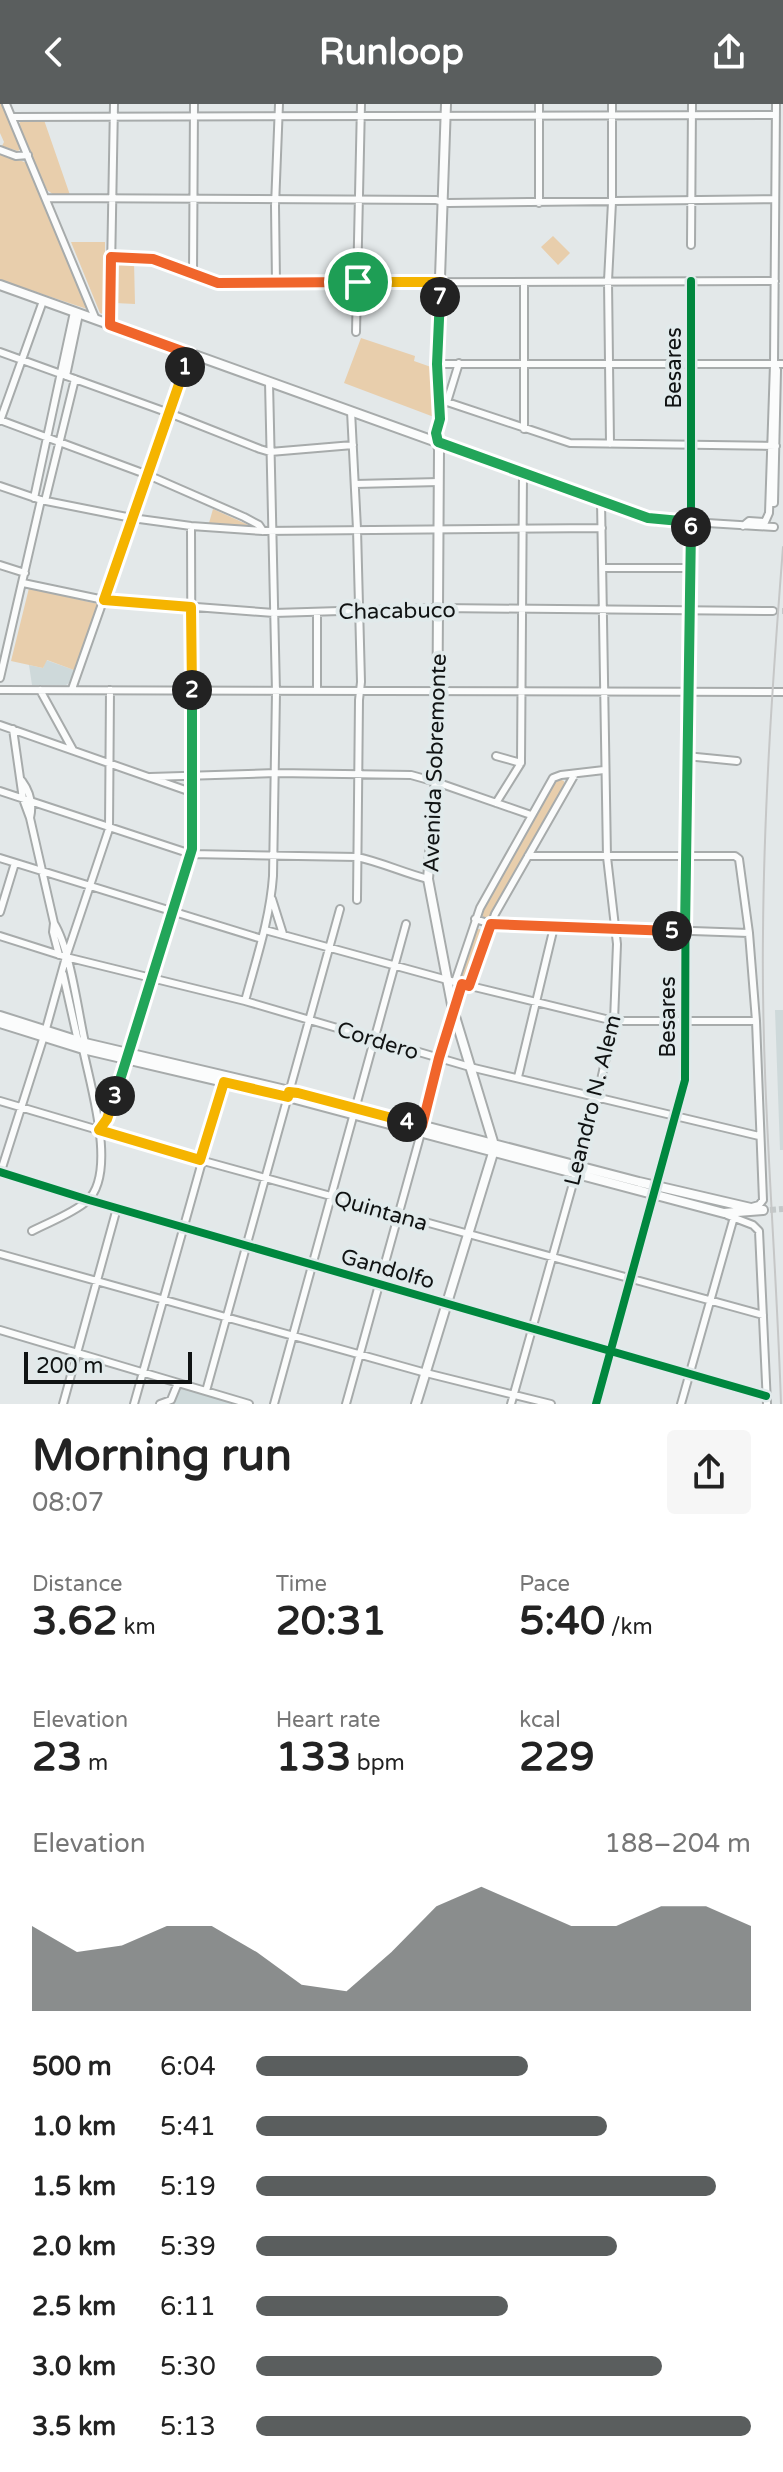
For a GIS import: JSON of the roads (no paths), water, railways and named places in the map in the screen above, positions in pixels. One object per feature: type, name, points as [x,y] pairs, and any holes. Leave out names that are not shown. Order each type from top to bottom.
[{"type":"main road","name":"Avenida Sobremonte","points":[[446,104],[437,364],[443,404],[436,433],[439,482],[439,691],[428,879],[458,983],[453,1010],[493,1149]]},
{"type":"main road","points":[[0,285],[659,521],[691,522]]},
{"type":"main road","points":[[0,1016],[45,1034]]},
{"type":"main road","points":[[0,1023],[289,1094],[656,1191],[724,1213],[766,1210],[656,1191]]},
{"type":"main road","points":[[416,1404],[493,1149]]},
{"type":"street","points":[[6,104],[96,320]]},
{"type":"street","points":[[110,325],[114,104]]},
{"type":"street","points":[[193,274],[194,104]]},
{"type":"street","points":[[276,282],[279,104]]},
{"type":"street","points":[[356,332],[361,104]]},
{"type":"street","points":[[539,104],[539,203]]},
{"type":"street","points":[[610,444],[608,281],[612,104]]},
{"type":"street","points":[[691,245],[692,104]]},
{"type":"street","points":[[743,526],[749,521],[765,522],[770,503],[774,446],[776,104]]},
{"type":"street","points":[[12,117],[776,115]]},
{"type":"street","points":[[0,150],[16,156],[28,155]]},
{"type":"street","points":[[46,198],[448,203],[775,199]]},
{"type":"street","points":[[111,257],[153,259],[218,283],[775,281]]},
{"type":"street","name":"Besares","points":[[596,1404],[685,1080],[691,281]]},
{"type":"street","points":[[524,282],[524,429]]},
{"type":"street","points":[[43,301],[0,420],[148,475],[244,517],[259,525],[263,531]]},
{"type":"street","points":[[0,678],[4,647],[23,583],[49,437],[77,313]]},
{"type":"street","points":[[0,352],[270,452],[353,445]]},
{"type":"street","points":[[72,689],[190,354]]},
{"type":"street","points":[[459,363],[443,404],[570,443],[774,446]]},
{"type":"street","points":[[437,364],[783,364]]},
{"type":"street","points":[[40,500],[75,379]]},
{"type":"street","points":[[245,1001],[272,899],[274,856],[276,692],[269,382]]},
{"type":"street","points":[[351,411],[359,611],[357,900]]},
{"type":"street","points":[[496,803],[521,763],[523,473]]},
{"type":"street","points":[[355,484],[439,482]]},
{"type":"street","points":[[0,486],[40,500],[132,518],[273,532],[602,528]]},
{"type":"street","name":"Leandro N. Alem","points":[[511,1404],[597,1098],[614,1021],[616,929],[607,857],[601,501]]},
{"type":"street","points":[[691,522],[774,527]]},
{"type":"street","points":[[99,1130],[107,1119],[128,1056],[191,854],[191,526]]},
{"type":"street","points":[[0,565],[25,573]]},
{"type":"street","points":[[603,568],[690,568]]},
{"type":"street","name":"Chacabuco","points":[[23,583],[104,600],[274,613],[439,608],[773,611]]},
{"type":"street","points":[[317,612],[317,691]]},
{"type":"street","points":[[0,690],[783,692]]},
{"type":"street","points":[[40,690],[73,751]]},
{"type":"street","points":[[0,1173],[45,1034],[62,971],[62,956],[109,829],[110,690]]},
{"type":"street","points":[[0,725],[191,792]]},
{"type":"street","points":[[13,729],[22,781],[27,788],[26,800],[32,809],[30,818],[54,923],[59,931],[82,1044],[99,1130],[101,1169],[89,1200],[32,1231]]},
{"type":"street","points":[[496,756],[521,763]]},
{"type":"street","points":[[686,756],[737,761]]},
{"type":"street","points":[[346,1404],[422,1130],[475,919],[553,778],[604,770]]},
{"type":"street","points":[[150,777],[276,773],[411,775],[531,815]]},
{"type":"street","points":[[458,983],[575,774]]},
{"type":"street","points":[[562,775],[567,786]]},
{"type":"street","points":[[0,791],[191,854],[357,857],[428,879]]},
{"type":"street","points":[[528,856],[735,856],[739,859],[756,1021],[762,1202],[747,1207]]},
{"type":"street","points":[[0,858],[262,939]]},
{"type":"street","points":[[0,912],[15,863]]},
{"type":"street","points":[[272,899],[283,934]]},
{"type":"street","points":[[206,1391],[340,909]]},
{"type":"street","points":[[475,919],[491,924],[749,933]]},
{"type":"street","points":[[274,1404],[406,924]]},
{"type":"street","points":[[518,1077],[554,927]]},
{"type":"street","points":[[265,930],[458,983],[614,1021],[756,1021]]},
{"type":"street","name":"Cordero","points":[[0,936],[62,956],[245,1001],[470,1067],[759,1136]]},
{"type":"street","points":[[62,971],[82,1044]]},
{"type":"street","points":[[134,1404],[225,1079]]},
{"type":"street","name":"Quintana","points":[[0,1101],[267,1179],[763,1315]]},
{"type":"street","name":"Gandolfo","points":[[0,1173],[531,1327],[766,1400]]},
{"type":"street","points":[[63,1404],[117,1208]]},
{"type":"street","points":[[724,1213],[757,1227],[759,1235],[766,1400]]},
{"type":"street","points":[[681,1404],[734,1217]]},
{"type":"street","points":[[0,1254],[426,1373],[551,1404]]},
{"type":"street","points":[[0,1330],[249,1404]]},
{"type":"street","points":[[160,1404],[171,1400],[178,1383]]},
{"type":"tunnel","points":[[773,611],[783,611]]},
{"type":"tunnel","points":[[770,1210],[783,1209]]},
{"type":"railway","points":[[781,1404],[766,1110],[763,933],[765,836],[783,547]]}]
